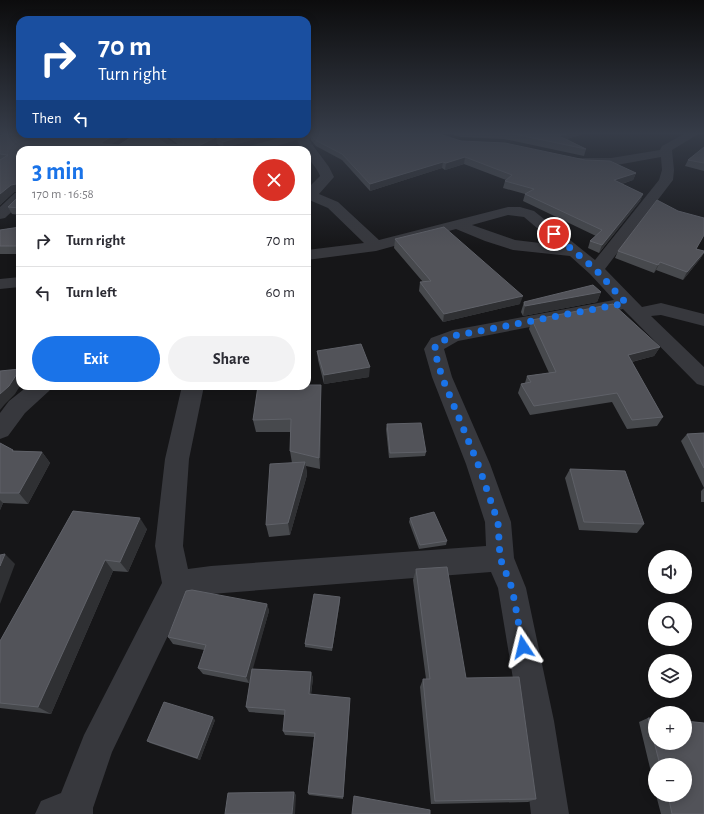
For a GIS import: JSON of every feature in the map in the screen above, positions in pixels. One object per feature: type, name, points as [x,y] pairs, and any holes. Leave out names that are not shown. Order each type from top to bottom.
[{"type":"street","points":[[311,192],[324,182],[327,177],[324,171]]},
{"type":"street","points":[[596,270],[626,229],[639,216],[666,180],[668,171]]},
{"type":"street","points":[[311,195],[333,205],[376,246]]},
{"type":"street","points":[[0,215],[16,200]]},
{"type":"street","points":[[311,254],[376,246],[508,211],[520,211],[529,214],[596,270],[632,309],[704,379]]},
{"type":"street","points":[[458,225],[490,238],[513,245],[576,252]]},
{"type":"street","points":[[0,284],[16,282]]},
{"type":"street","points":[[550,814],[536,721],[512,588],[500,558],[498,522],[478,464],[442,377],[434,349],[438,343],[453,336],[632,309],[661,309],[704,320]]},
{"type":"street","points":[[0,430],[17,407],[37,390]]},
{"type":"street","points":[[67,812],[134,668],[177,585],[169,546],[177,458],[192,390]]},
{"type":"street","points":[[177,585],[210,580],[500,558]]},
{"type":"building","points":[[0,171],[16,171],[16,184],[11,185],[0,194]]},
{"type":"building","points":[[358,171],[413,171],[370,184]]},
{"type":"building","points":[[502,171],[632,171],[636,173],[614,180],[643,194],[602,245],[590,241],[602,230],[525,194],[534,189],[505,181],[512,175]]},
{"type":"building","points":[[16,199],[16,208],[8,207]]},
{"type":"building","points":[[657,200],[678,211],[704,218],[704,235],[696,249],[704,252],[687,272],[660,262],[658,265],[618,251]]},
{"type":"building","points":[[444,227],[523,296],[444,314],[420,282],[431,281],[395,239]]},
{"type":"building","points":[[16,228],[16,246],[0,246],[0,230]]},
{"type":"building","points":[[593,285],[601,292],[525,306],[524,302]]},
{"type":"building","points":[[613,304],[660,347],[628,355],[663,417],[632,420],[617,393],[534,406],[521,384],[531,382],[527,376],[556,372],[532,320]]},
{"type":"building","points":[[361,344],[370,367],[324,375],[317,351]]},
{"type":"building","points":[[16,369],[16,375],[9,386],[0,394],[0,371]]},
{"type":"building","points":[[311,385],[321,385],[319,458],[290,451],[291,419],[253,420],[257,390],[311,390]]},
{"type":"building","points":[[421,423],[426,452],[390,453],[387,424]]},
{"type":"building","points":[[704,433],[704,468],[687,434]]},
{"type":"building","points":[[0,443],[13,450],[12,451],[42,452],[19,493],[0,493]]},
{"type":"building","points":[[305,462],[288,523],[266,525],[270,464]]},
{"type":"building","points":[[570,469],[625,471],[644,524],[584,522]]},
{"type":"building","points":[[73,511],[140,518],[120,562],[105,560],[38,707],[0,703],[0,641]]},
{"type":"building","points":[[434,512],[447,541],[420,545],[410,518]]},
{"type":"building","points":[[5,554],[0,566],[0,555]]},
{"type":"building","points":[[447,567],[466,678],[519,677],[536,799],[435,801],[423,679],[430,679],[416,569]]},
{"type":"building","points":[[192,590],[267,604],[246,677],[198,668],[206,645],[168,637],[186,591]]},
{"type":"building","points":[[314,594],[340,597],[332,648],[305,644]]},
{"type":"building","points":[[252,669],[311,672],[309,694],[350,698],[343,797],[308,793],[315,733],[283,731],[285,710],[246,707]]},
{"type":"building","points":[[164,702],[213,717],[197,758],[147,741]]},
{"type":"building","points":[[692,722],[704,723],[704,814],[672,814],[669,802],[692,802],[692,758],[658,758],[656,750],[692,750]]},
{"type":"building","points":[[294,792],[292,814],[225,814],[228,793]]},
{"type":"building","points":[[354,796],[430,810],[430,814],[352,814]]},
{"type":"route","points":[[523,647],[512,588],[500,558],[498,522],[478,464],[457,417],[442,377],[434,349],[438,343],[453,336],[626,303],[596,270],[554,234]]}]
